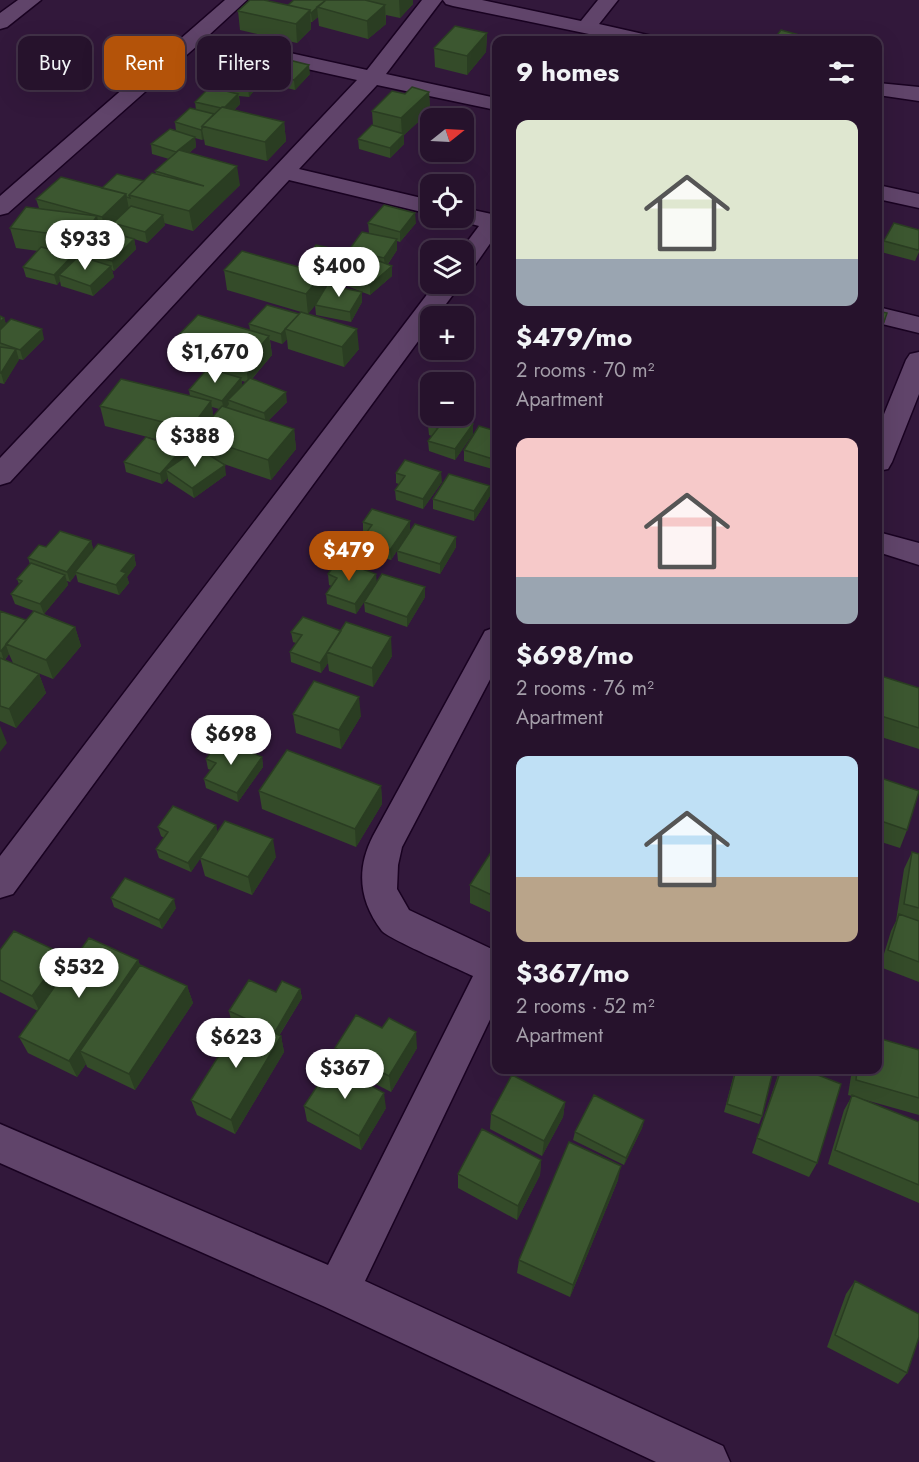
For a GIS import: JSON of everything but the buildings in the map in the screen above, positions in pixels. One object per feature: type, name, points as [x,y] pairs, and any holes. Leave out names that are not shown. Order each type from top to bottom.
[{"type":"street","points":[[0,23],[31,0]]},
{"type":"street","points":[[0,208],[237,0]]},
{"type":"street","points":[[0,476],[373,76],[432,0]]},
{"type":"street","points":[[453,0],[625,36]]},
{"type":"street","points":[[586,28],[608,0]]},
{"type":"street","points":[[192,38],[492,103]]},
{"type":"street","points":[[882,89],[919,94]]},
{"type":"street","points":[[284,172],[420,205]]},
{"type":"street","points":[[882,193],[919,201]]},
{"type":"street","points":[[474,218],[492,222]]},
{"type":"street","points":[[474,249],[492,227]]},
{"type":"street","points":[[0,884],[441,294]]},
{"type":"street","points":[[882,316],[919,325]]},
{"type":"street","points":[[882,452],[919,360]]},
{"type":"street","points":[[882,543],[919,554]]},
{"type":"street","points":[[492,646],[385,846],[380,865],[379,890],[396,921],[492,967]]},
{"type":"street","points":[[338,1291],[492,977]]},
{"type":"street","points":[[0,1143],[338,1291],[706,1462]]}]
